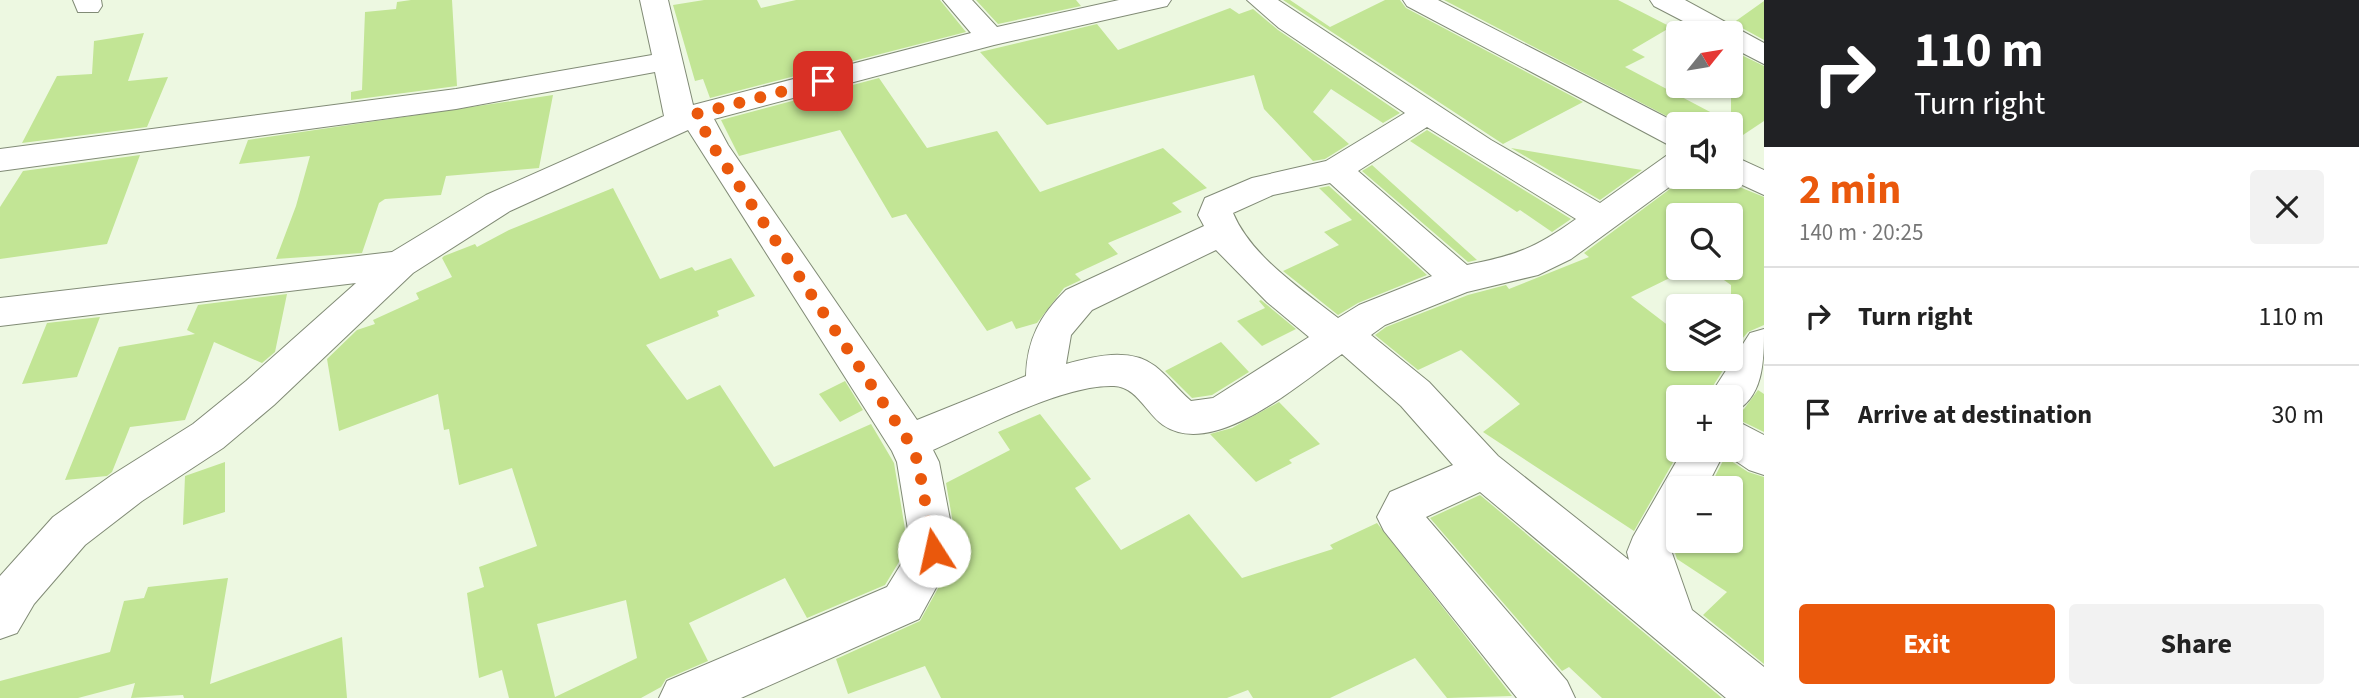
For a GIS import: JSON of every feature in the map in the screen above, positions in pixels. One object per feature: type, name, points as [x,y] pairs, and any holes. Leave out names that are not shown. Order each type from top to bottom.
[{"type":"street","points":[[654,0],[669,61],[688,117],[714,148],[909,442],[918,462],[934,551],[903,603],[684,698]]},
{"type":"street","points":[[957,0],[990,37]]},
{"type":"street","points":[[0,617],[18,589],[69,531],[127,488],[208,436],[260,393],[400,264],[498,203],[688,117],[990,37],[1157,0]]},
{"type":"street","points":[[1261,0],[1289,22],[1480,148],[1601,219]]},
{"type":"street","points":[[1417,0],[1666,131]]},
{"type":"street","points":[[1664,0],[1704,21]]},
{"type":"street","points":[[1743,42],[1764,55]]},
{"type":"street","points":[[0,160],[456,99],[669,61]]},
{"type":"street","points":[[1220,233],[1222,224],[1215,215],[1216,206],[1264,186],[1336,170],[1427,113]]},
{"type":"street","points":[[1336,170],[1460,280]]},
{"type":"street","points":[[909,442],[1046,384],[1114,370],[1133,372],[1178,415],[1198,419],[1224,412],[1372,315],[1460,280],[1525,266],[1558,250],[1666,173]]},
{"type":"street","points":[[1743,173],[1764,184]]},
{"type":"street","points":[[1220,233],[1280,292],[1415,394],[1483,470],[1764,698]]},
{"type":"street","points":[[1046,384],[1046,345],[1060,318],[1079,300],[1220,233]]},
{"type":"street","points":[[0,312],[400,264]]},
{"type":"street","points":[[1737,385],[1764,344]]},
{"type":"street","points":[[1743,443],[1764,457]]},
{"type":"street","points":[[1483,470],[1444,491],[1405,506],[1399,517],[1510,654],[1550,698]]},
{"type":"street","points":[[1666,521],[1649,552],[1674,625]]},
{"type":"building","points":[[452,0],[457,86],[351,100],[351,92],[362,90],[365,12],[396,9],[397,2]]},
{"type":"building","points":[[704,0],[757,0],[761,8],[796,0],[940,0],[966,32],[710,98],[703,79],[695,81],[673,5]]},
{"type":"building","points":[[976,0],[1076,0],[1081,6],[998,24]]},
{"type":"building","points":[[1283,0],[1290,0],[1330,27],[1385,0],[1400,0],[1406,8],[1583,102],[1503,144]]},
{"type":"building","points":[[1444,0],[1618,0],[1666,24],[1666,30],[1632,50],[1645,57],[1625,67],[1666,89],[1666,98],[1684,98],[1710,112],[1666,112],[1666,116]]},
{"type":"building","points":[[1764,1],[1764,40],[1743,28],[1743,21],[1736,21]]},
{"type":"building","points":[[1230,8],[1239,14],[1253,9],[1278,30],[1400,113],[1383,123],[1331,89],[1313,112],[1349,144],[1325,159],[1313,161],[1264,109],[1254,75],[1047,125],[980,52],[1097,24],[1118,50]]},
{"type":"building","points":[[144,33],[128,81],[168,77],[147,127],[22,143],[57,76],[92,74],[94,41]]},
{"type":"building","points":[[1743,56],[1764,66],[1764,121],[1743,135],[1743,112],[1731,112],[1731,98],[1743,98]]},
{"type":"building","points":[[879,78],[927,148],[997,131],[1040,192],[1163,148],[1207,188],[1172,203],[1182,212],[1108,243],[1118,254],[1075,274],[1081,280],[1064,288],[1037,323],[1016,329],[1012,321],[987,331],[906,214],[892,218],[840,130],[739,156],[721,120]]},
{"type":"building","points":[[553,95],[539,168],[446,176],[441,195],[385,199],[379,203],[362,253],[276,259],[296,206],[310,156],[239,164],[248,140]]},
{"type":"building","points":[[1427,130],[1571,219],[1552,232],[1520,210],[1517,212],[1410,141]]},
{"type":"building","points":[[1511,148],[1642,170],[1600,200]]},
{"type":"building","points":[[140,155],[107,244],[0,259],[0,207],[23,171]]},
{"type":"building","points":[[1372,165],[1477,260],[1468,262],[1362,171]]},
{"type":"building","points":[[1329,186],[1427,275],[1358,303],[1338,315],[1283,271],[1339,245],[1324,232],[1352,220],[1319,188]]},
{"type":"building","points":[[613,188],[660,279],[692,267],[695,271],[731,258],[755,296],[717,311],[719,316],[646,345],[687,400],[720,385],[774,467],[871,424],[894,463],[908,547],[885,585],[807,618],[785,578],[689,623],[708,661],[666,679],[661,687],[641,698],[509,698],[502,670],[479,678],[467,593],[484,587],[479,567],[537,546],[512,468],[459,485],[449,429],[444,430],[438,394],[339,431],[327,359],[357,330],[375,324],[373,320],[419,299],[416,293],[452,277],[442,258],[444,256],[475,244],[477,247],[509,230]],"holes":[[[626,600],[637,658],[555,697],[537,624]]]},
{"type":"building","points":[[1743,188],[1764,197],[1764,325],[1748,332],[1743,338],[1743,294],[1731,294],[1731,285],[1724,280],[1743,280],[1743,203],[1666,203],[1666,280],[1631,297],[1666,324],[1666,371],[1722,371],[1714,385],[1666,385],[1666,462],[1673,462],[1634,531],[1483,432],[1520,404],[1461,350],[1418,370],[1375,335],[1386,327],[1468,295],[1506,285],[1509,289],[1589,257],[1584,253],[1670,189]]},
{"type":"building","points":[[287,294],[275,352],[262,363],[214,342],[185,420],[130,427],[112,472],[107,476],[65,480],[119,347],[195,334],[187,330],[198,305]]},
{"type":"building","points":[[1259,301],[1296,329],[1262,346],[1237,321],[1265,308]]},
{"type":"building","points":[[100,317],[77,377],[22,384],[47,323]]},
{"type":"building","points":[[1221,342],[1249,372],[1212,395],[1192,398],[1165,371]]},
{"type":"building","points":[[845,381],[863,410],[840,422],[819,394]]},
{"type":"building","points":[[1758,390],[1764,394],[1764,432],[1743,422],[1744,409]]},
{"type":"building","points":[[1279,402],[1320,444],[1256,482],[1210,434],[1232,428]]},
{"type":"building","points":[[1040,414],[1091,479],[1075,488],[1121,550],[1189,514],[1242,578],[1333,549],[1330,545],[1377,523],[1512,696],[1447,698],[1415,658],[1330,698],[1253,698],[1248,690],[1227,698],[941,698],[925,666],[848,694],[836,659],[920,621],[958,552],[946,483],[1010,450],[998,432]]},
{"type":"building","points":[[225,462],[225,512],[183,525],[185,476]]},
{"type":"building","points":[[1722,462],[1733,462],[1748,472],[1764,477],[1764,664],[1703,615],[1727,592],[1677,559],[1675,553],[1743,553],[1743,476],[1715,476]]},
{"type":"building","points":[[1480,495],[1722,698],[1602,698],[1569,667],[1562,671],[1430,518]]},
{"type":"building","points":[[228,578],[210,684],[342,637],[347,698],[184,698],[183,695],[131,698],[135,683],[78,698],[0,698],[0,681],[110,652],[124,601],[144,598],[148,587]]},
{"type":"route","points":[[823,81],[696,114],[714,148],[909,442],[918,462],[934,551]]}]
